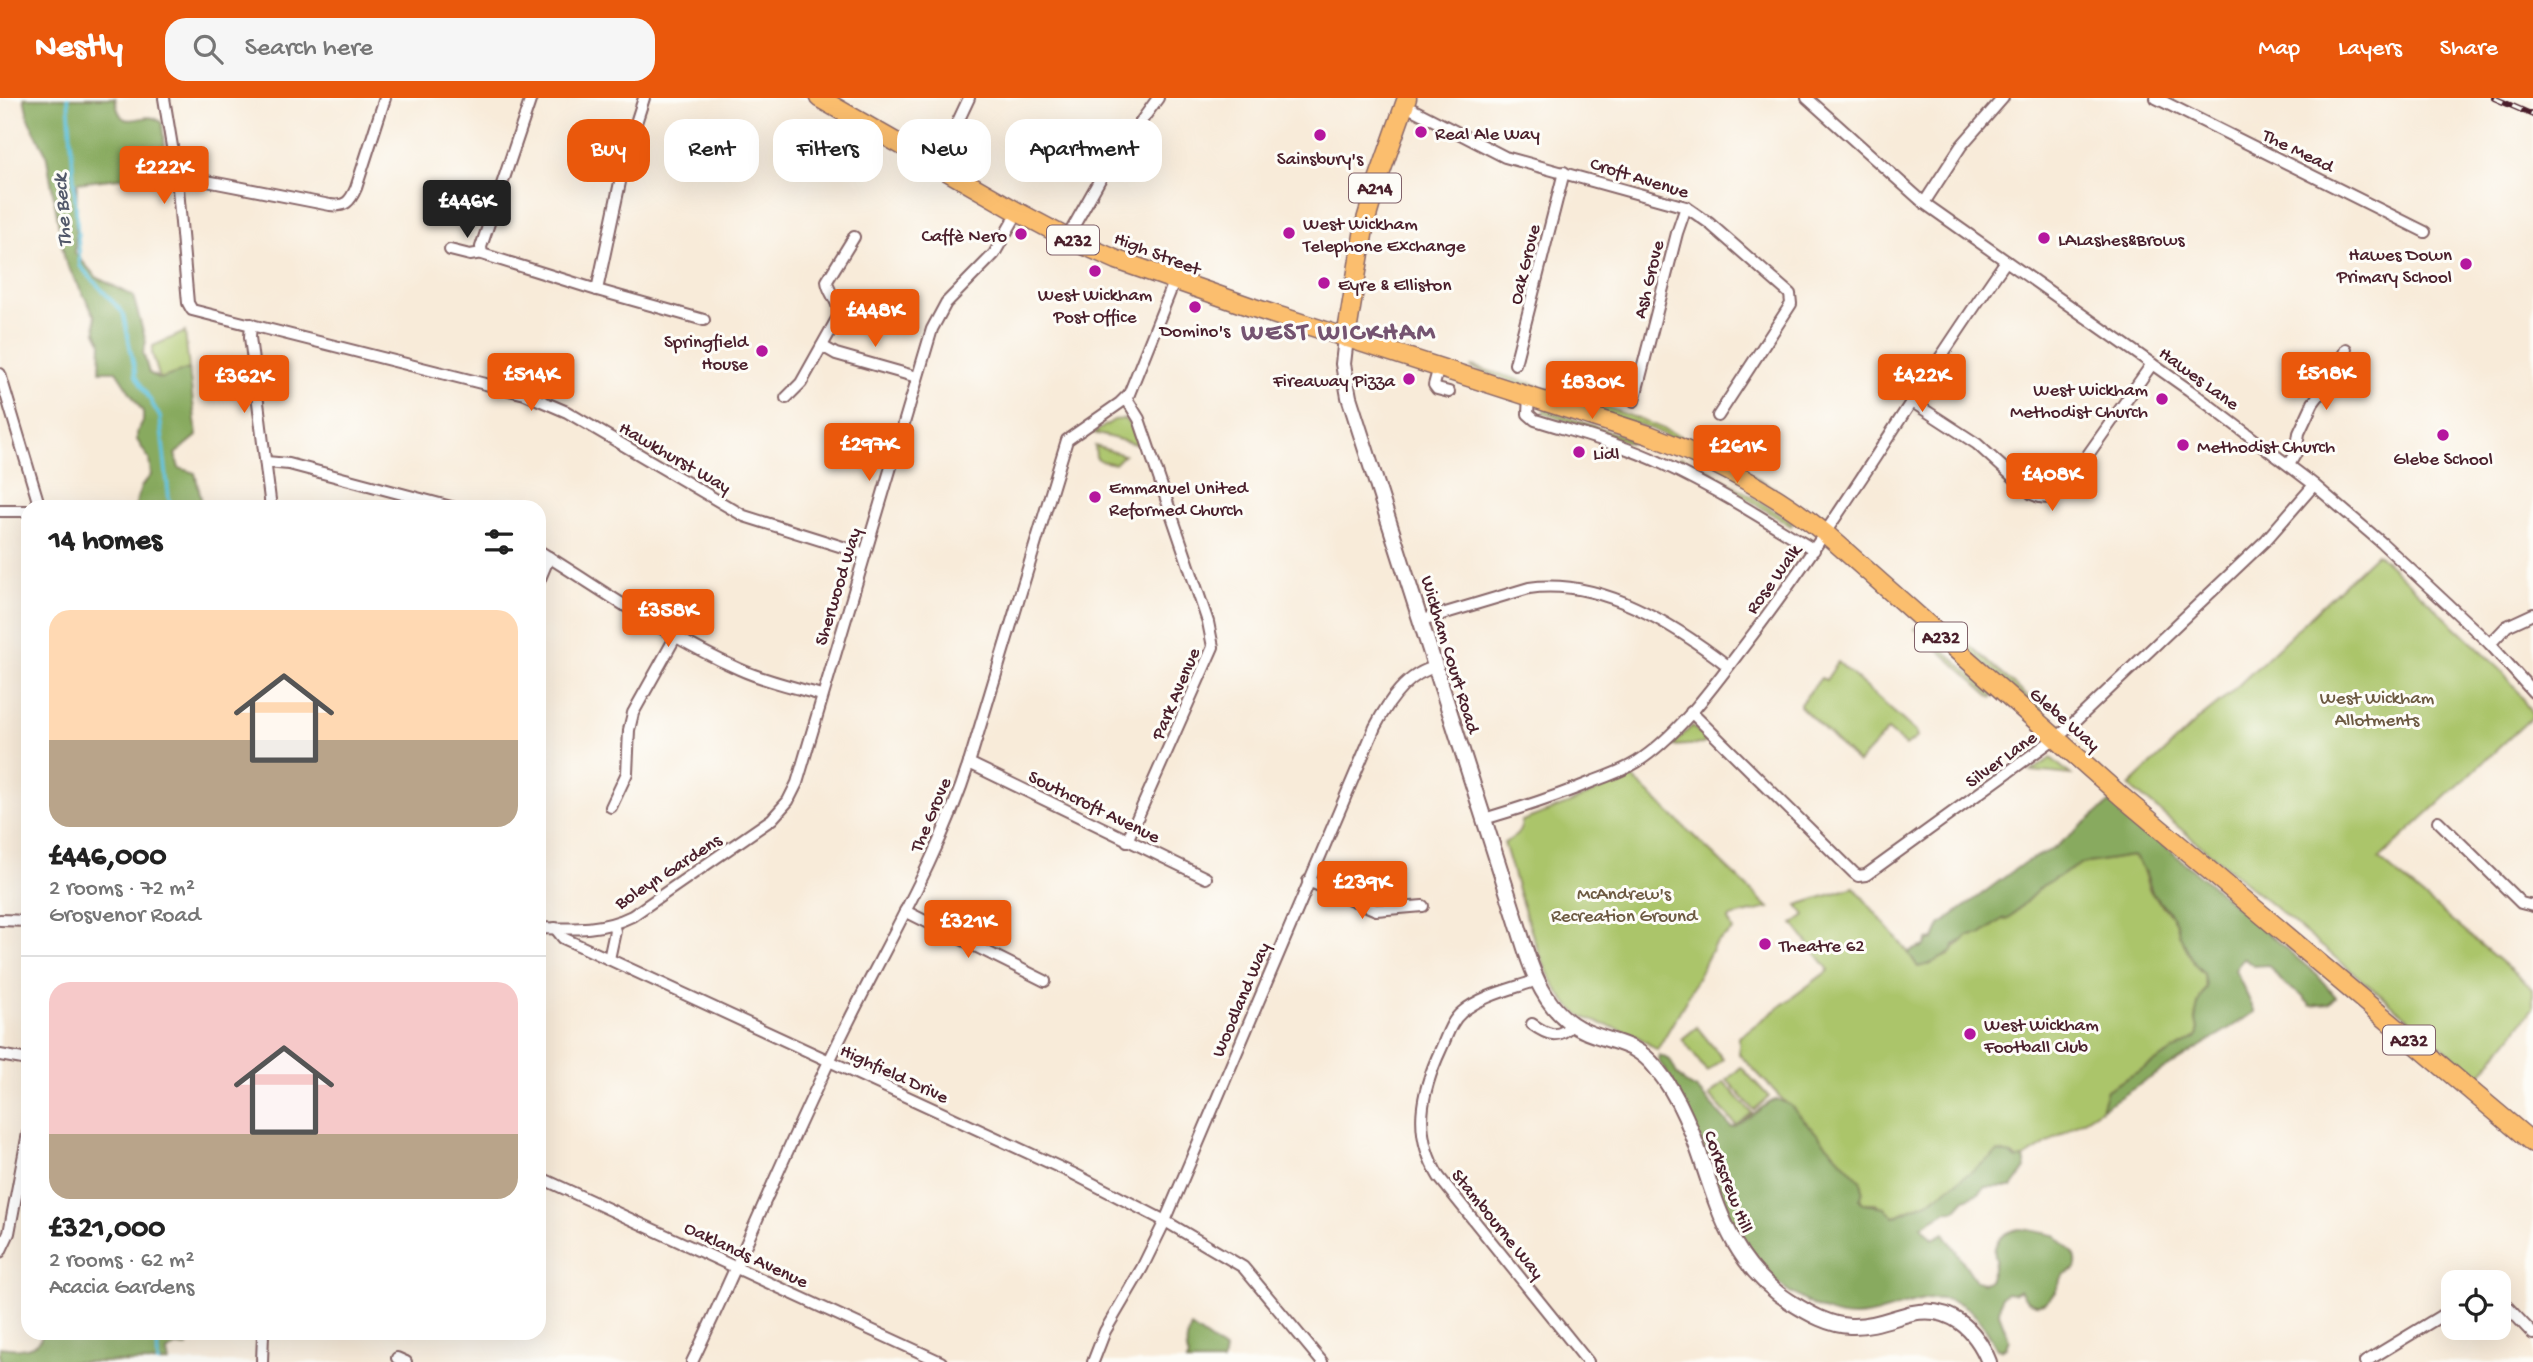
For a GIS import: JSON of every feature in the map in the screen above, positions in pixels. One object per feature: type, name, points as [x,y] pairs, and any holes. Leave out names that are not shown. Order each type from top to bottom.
[{"type":"main road","name":"High Street","points":[[819,98],[897,143]]},
{"type":"main road","name":"A214","points":[[1346,338],[1365,223],[1406,102]]},
{"type":"main road","name":"High Street","points":[[965,182],[1067,238],[1174,282],[1346,338]]},
{"type":"main road","name":"Glebe Way","points":[[1346,338],[1649,435],[1693,454],[1805,517],[2359,998],[2533,1143]]},
{"type":"street","points":[[164,98],[177,177],[330,205],[344,205],[349,202],[385,98]]},
{"type":"street","points":[[531,98],[481,247],[482,253],[487,257],[704,320]]},
{"type":"street","points":[[597,290],[626,153],[645,98]]},
{"type":"street","points":[[959,119],[969,98]]},
{"type":"street","points":[[1067,238],[1103,174],[1158,98]]},
{"type":"street","name":"Hawes Lane","points":[[1807,98],[1924,203],[2152,365],[2314,485],[2382,543],[2490,645],[2533,692]]},
{"type":"street","points":[[1924,203],[1963,143],[2003,98]]},
{"type":"street","name":"The Mead","points":[[2156,98],[2426,232]]},
{"type":"street","name":"Croft Avenue","points":[[1406,102],[1498,154],[1686,207],[1708,222],[1792,297],[1791,304],[1718,415]]},
{"type":"street","name":"Oak Grove","points":[[1515,364],[1564,172]]},
{"type":"street","name":"Hawkhurst Way","points":[[177,177],[189,307],[192,310],[494,385],[540,400],[567,412],[744,516],[864,554]]},
{"type":"street","name":"Ash Grove","points":[[1634,401],[1686,207]]},
{"type":"street","name":"Sherwood Way","points":[[793,793],[932,329],[953,295],[994,254],[1018,212]]},
{"type":"street","points":[[786,398],[801,383],[839,311],[827,281],[854,237]]},
{"type":"street","points":[[450,250],[470,255],[482,253]]},
{"type":"street","name":"Rose Walk","points":[[1484,819],[1554,797],[1631,765],[1650,752],[1691,712],[1826,534],[1911,401],[2006,261]]},
{"type":"street","name":"The Grove","points":[[692,1362],[829,1060],[943,830],[968,763],[1067,440],[1126,398],[1174,282]]},
{"type":"street","points":[[251,324],[250,337],[270,500]]},
{"type":"street","name":"Wickham Court Road","points":[[1346,338],[1343,364],[1349,397],[1537,980]]},
{"type":"street","points":[[822,346],[836,354],[917,377]]},
{"type":"street","points":[[2289,465],[2294,457],[2299,433],[2313,403],[2333,376],[2346,349]]},
{"type":"street","points":[[1911,401],[1977,444],[2032,494],[2050,498],[2061,493],[2152,365]]},
{"type":"street","points":[[1439,367],[1434,385],[1437,389],[1449,392]]},
{"type":"street","points":[[0,374],[38,500]]},
{"type":"street","points":[[1529,395],[1528,414],[1535,420],[1642,455],[1715,490],[1814,550]]},
{"type":"street","name":"Park Avenue","points":[[1126,398],[1139,418],[1213,640],[1212,653],[1127,841]]},
{"type":"street","points":[[1642,455],[1649,435]]},
{"type":"street","points":[[266,462],[292,464],[425,500]]},
{"type":"street","name":"Silver Lane","points":[[1691,712],[1849,868],[1861,876],[1877,868],[2057,738],[2260,547],[2314,485]]},
{"type":"street","points":[[0,511],[21,512]]},
{"type":"street","points":[[546,555],[676,636],[741,670],[821,695]]},
{"type":"street","points":[[1422,620],[1526,589],[1569,588],[1599,594],[1632,607],[1690,640],[1728,666]]},
{"type":"street","points":[[2490,645],[2507,626],[2533,614]]},
{"type":"street","points":[[611,807],[627,773],[629,730],[633,713],[676,636]]},
{"type":"street","name":"Woodland Way","points":[[1093,1362],[1105,1331],[1142,1268],[1165,1221],[1364,750],[1384,710],[1413,677],[1436,667]]},
{"type":"street","name":"Southcroft Avenue","points":[[968,763],[1206,878]]},
{"type":"street","name":"Boleyn Gardens","points":[[546,928],[595,928],[613,925],[642,910],[772,820],[793,793]]},
{"type":"street","points":[[2438,821],[2521,903],[2533,906]]},
{"type":"street","points":[[1308,881],[1376,910],[1423,906]]},
{"type":"street","points":[[905,911],[1045,981]]},
{"type":"street","points":[[0,920],[21,921]]},
{"type":"street","points":[[608,959],[615,931],[613,925]]},
{"type":"street","name":"Highfield Drive","points":[[555,928],[563,939],[1073,1174],[1165,1221],[1243,1266],[1322,1362]]},
{"type":"street","name":"Corkscrew Hill","points":[[1537,980],[1549,1002],[1572,1024],[1587,1032],[1635,1048],[1657,1069],[1684,1114],[1734,1244],[1750,1268],[1773,1289],[1810,1314],[1843,1326],[1867,1325],[1919,1312],[1948,1315],[1974,1333],[1989,1362]]},
{"type":"street","name":"Stambourne Way","points":[[1537,980],[1475,1004],[1463,1011],[1454,1021],[1424,1095],[1420,1117],[1421,1132],[1439,1177],[1588,1362]]},
{"type":"street","points":[[1532,1024],[1543,1032],[1557,1035],[1565,1032],[1572,1024]]},
{"type":"street","points":[[0,1055],[21,1059]]},
{"type":"street","points":[[0,1252],[9,1234],[21,1170]]},
{"type":"street","name":"Oaklands Avenue","points":[[546,1180],[941,1362]]},
{"type":"street","points":[[2511,1311],[2533,1334]]},
{"type":"street","points":[[2365,1362],[2441,1316]]},
{"type":"street","points":[[262,1340],[262,1362]]},
{"type":"green space","points":[[24,98],[115,98],[118,111],[128,120],[148,117],[162,123],[168,174],[165,177],[154,174],[77,183],[75,253],[96,277],[133,296],[146,342],[143,352],[149,373],[160,379],[189,369],[197,436],[175,454],[179,468],[195,473],[201,500],[137,500],[141,487],[151,475],[149,459],[137,440],[143,412],[116,371],[100,371],[101,342],[96,332],[95,316],[65,261],[46,153],[29,121]]},
{"type":"green space","points":[[185,332],[189,369],[160,379],[152,353],[153,346]]},
{"type":"green space","points":[[1472,366],[1643,421],[1707,449],[1776,489],[1652,429],[1471,368]]},
{"type":"green space","points":[[1544,409],[1631,439],[1630,443],[1543,413]]},
{"type":"green space","points":[[1124,419],[1131,426],[1139,445],[1094,433],[1114,420]]},
{"type":"green space","points":[[1095,446],[1124,455],[1115,464],[1101,461],[1096,457]]},
{"type":"green space","points":[[1680,457],[1712,472],[1793,523],[1791,526],[1725,485],[1678,461]]},
{"type":"green space","name":"West Wickham Allotments","points":[[2377,553],[2502,671],[2533,716],[2379,859],[2533,989],[2533,1008],[2479,1077],[2129,786]]},
{"type":"green space","points":[[1917,627],[1994,695],[1992,698],[1915,629]]},
{"type":"green space","points":[[1959,636],[2043,710],[2041,712],[1956,640]]},
{"type":"green space","points":[[1838,662],[1916,732],[1917,737],[1906,746],[1888,730],[1858,763],[1800,706],[1821,678],[1826,680]]},
{"type":"green space","points":[[1692,726],[1707,740],[1703,744],[1672,746]]},
{"type":"green space","points":[[2051,758],[2071,775],[2032,771]]},
{"type":"green space","name":"McAndrew's Recreation Ground","points":[[1631,776],[1769,908],[1728,920],[1733,930],[1714,945],[1657,1050],[1634,1035],[1579,1014],[1566,1002],[1554,984],[1533,936],[1504,843],[1517,835],[1522,821]]},
{"type":"green space","points":[[2112,801],[2317,975],[2336,997],[2329,1004],[2311,1006],[2283,983],[2268,965],[2254,966],[2243,958],[2235,970],[2255,1012],[2101,1109],[2107,1090],[2197,1037],[2196,1011],[2206,987],[2204,973],[2196,966],[2179,934],[2177,924],[2153,895],[2145,872],[2136,858],[2132,856],[2081,864],[2042,886],[2009,918],[2003,919],[1982,934],[1968,936],[1954,945],[1953,951],[1932,963],[1918,967],[1908,952],[1925,946],[1928,940],[1934,939],[1940,925],[2025,862],[2053,849]]},
{"type":"green space","name":"West Wickham Football Club","points":[[2132,856],[2141,866],[2152,894],[2173,918],[2191,957],[2204,974],[2206,986],[2196,1016],[2197,1037],[2107,1090],[2101,1109],[2024,1158],[1953,1185],[1932,1200],[1894,1217],[1876,1204],[1864,1204],[1860,1199],[1863,1190],[1861,1181],[1739,1054],[1739,1037],[1829,970],[1793,924],[1805,915],[1797,905],[1854,887],[1918,967],[1949,955],[1953,948],[1968,936],[1982,934],[2003,919],[2009,918],[2042,886],[2081,864]]},
{"type":"green space","points":[[1697,1027],[1723,1059],[1707,1072],[1682,1039]]},
{"type":"green space","points":[[1659,1055],[1670,1060],[1685,1083],[1697,1089],[1731,1127],[1777,1099],[1790,1105],[1861,1181],[1863,1190],[1860,1200],[1864,1204],[1885,1207],[1894,1217],[1932,1200],[1998,1152],[2017,1159],[2024,1158],[2026,1168],[2012,1187],[1985,1187],[1965,1199],[1955,1210],[1947,1211],[1922,1226],[1933,1239],[1944,1233],[1976,1281],[1983,1283],[1989,1281],[1996,1259],[1997,1243],[2008,1233],[2019,1229],[2057,1236],[2074,1254],[2075,1269],[2061,1278],[2052,1296],[2042,1303],[2028,1301],[2020,1290],[2001,1297],[1999,1313],[2009,1340],[2001,1350],[1997,1349],[1974,1314],[1956,1302],[1927,1299],[1867,1316],[1853,1317],[1831,1313],[1811,1304],[1764,1272],[1737,1239],[1693,1122],[1678,1091],[1658,1060]]},
{"type":"green space","points":[[1741,1067],[1769,1097],[1754,1110],[1727,1080]]},
{"type":"green space","points":[[1724,1082],[1752,1113],[1737,1126],[1709,1096]]},
{"type":"green space","points":[[1191,1327],[1225,1351],[1223,1362],[1186,1362],[1189,1358],[1187,1343]]},
{"type":"green space","points":[[40,1340],[187,1340],[187,1347],[175,1346],[167,1352],[169,1362],[0,1362],[0,1347],[19,1349]]},
{"type":"waterway","name":"The Beck","points":[[68,98],[80,266],[123,313],[136,376],[160,417],[169,500]]},
{"type":"waterway","name":"The Beck","points":[[157,1340],[158,1362]]},
{"type":"railway","points":[[2494,98],[2533,115]]},
{"type":"place","name":"Real Ale Way","points":[[1421,132]]},
{"type":"place","name":"Sainsbury's","points":[[1320,135]]},
{"type":"place","name":"West Wickham Telephone Exchange","points":[[1289,233]]},
{"type":"place","name":"Caffè Nero","points":[[1021,234]]},
{"type":"place","name":"LALashes&Brows","points":[[2044,238]]},
{"type":"place","name":"Hawes Down Primary School","points":[[2466,264]]},
{"type":"place","name":"West Wickham Post Office","points":[[1095,271]]},
{"type":"place","name":"Eyre & Elliston","points":[[1324,283]]},
{"type":"place","name":"Domino's","points":[[1195,307]]},
{"type":"place","name":"Springfield House","points":[[762,351]]},
{"type":"place","name":"Fireaway Pizza","points":[[1409,379]]},
{"type":"place","name":"West Wickham Methodist Church","points":[[2162,399]]},
{"type":"place","name":"Glebe School","points":[[2443,435]]},
{"type":"place","name":"Methodist Church","points":[[2183,445]]},
{"type":"place","name":"Lidl","points":[[1579,452]]},
{"type":"place","name":"Emmanuel United Reformed Church","points":[[1095,497]]},
{"type":"place","name":"Theatre 62","points":[[1765,944]]},
{"type":"place","name":"West Wickham Football Club","points":[[1970,1034]]},
{"type":"district","name":"WEST WICKHAM","points":[[1339,330]]}]
